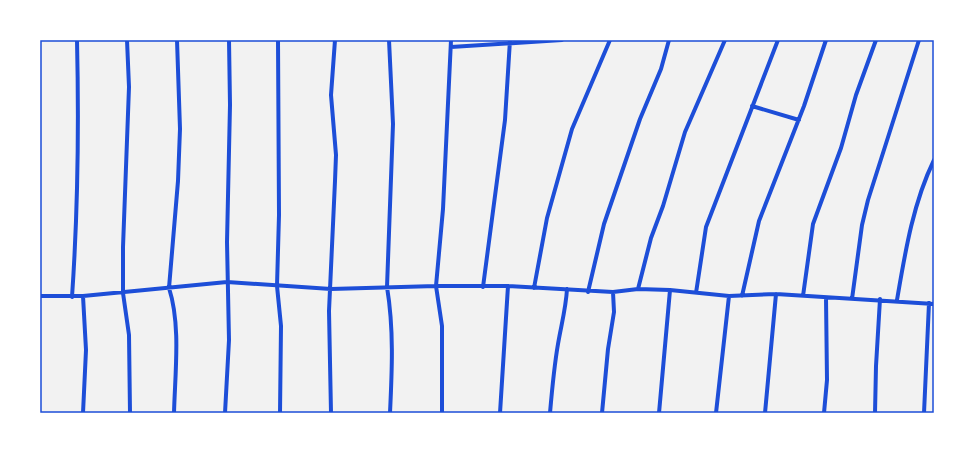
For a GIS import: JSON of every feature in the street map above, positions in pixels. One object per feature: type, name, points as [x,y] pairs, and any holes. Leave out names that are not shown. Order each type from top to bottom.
[{"type":"street","points":[[72,296],[78,187],[79,114],[77,40]]},
{"type":"street","points":[[127,40],[129,87],[123,247],[123,293],[129,335],[130,413]]},
{"type":"street","points":[[174,413],[175,322],[174,303],[169,288],[178,181],[180,135],[177,40]]},
{"type":"street","points":[[225,413],[229,340],[227,282],[230,105],[229,40]]},
{"type":"street","points":[[278,40],[280,215],[277,286],[281,326],[280,413]]},
{"type":"street","points":[[331,413],[329,311],[336,155],[331,95],[335,40]]},
{"type":"street","points":[[389,40],[393,124],[387,287],[390,307],[392,346],[390,413]]},
{"type":"street","points":[[442,413],[442,326],[436,286],[443,209],[451,40]]},
{"type":"street","points":[[451,47],[510,42],[562,40]]},
{"type":"street","points":[[534,288],[547,218],[572,129],[610,40]]},
{"type":"street","points":[[588,292],[604,224],[640,119],[661,69],[669,40]]},
{"type":"street","points":[[638,289],[651,238],[663,206],[685,132],[725,40]]},
{"type":"street","points":[[696,293],[706,227],[778,40]]},
{"type":"street","points":[[742,296],[759,221],[799,120],[826,40]]},
{"type":"street","points":[[803,296],[813,224],[841,148],[856,95],[876,40]]},
{"type":"street","points":[[852,299],[862,225],[868,200],[919,40]]},
{"type":"street","points":[[483,287],[505,120],[510,42]]},
{"type":"street","points":[[752,106],[799,120]]},
{"type":"street","points":[[897,300],[914,216],[926,177],[934,160]]},
{"type":"street","points":[[40,296],[83,296],[227,282],[331,289],[436,286],[508,286],[567,289],[588,292],[613,292],[638,289],[670,290],[728,296],[776,294],[826,298],[897,300],[932,304],[924,413]]},
{"type":"street","points":[[500,413],[508,286]]},
{"type":"street","points":[[550,413],[558,344],[566,310],[567,289]]},
{"type":"street","points":[[659,413],[670,290]]},
{"type":"street","points":[[602,413],[608,349],[614,312],[613,292]]},
{"type":"street","points":[[765,413],[776,294]]},
{"type":"street","points":[[83,296],[86,356],[83,413]]},
{"type":"street","points":[[716,413],[728,296]]},
{"type":"street","points":[[824,413],[827,380],[826,298]]},
{"type":"street","points":[[875,413],[880,299]]}]
